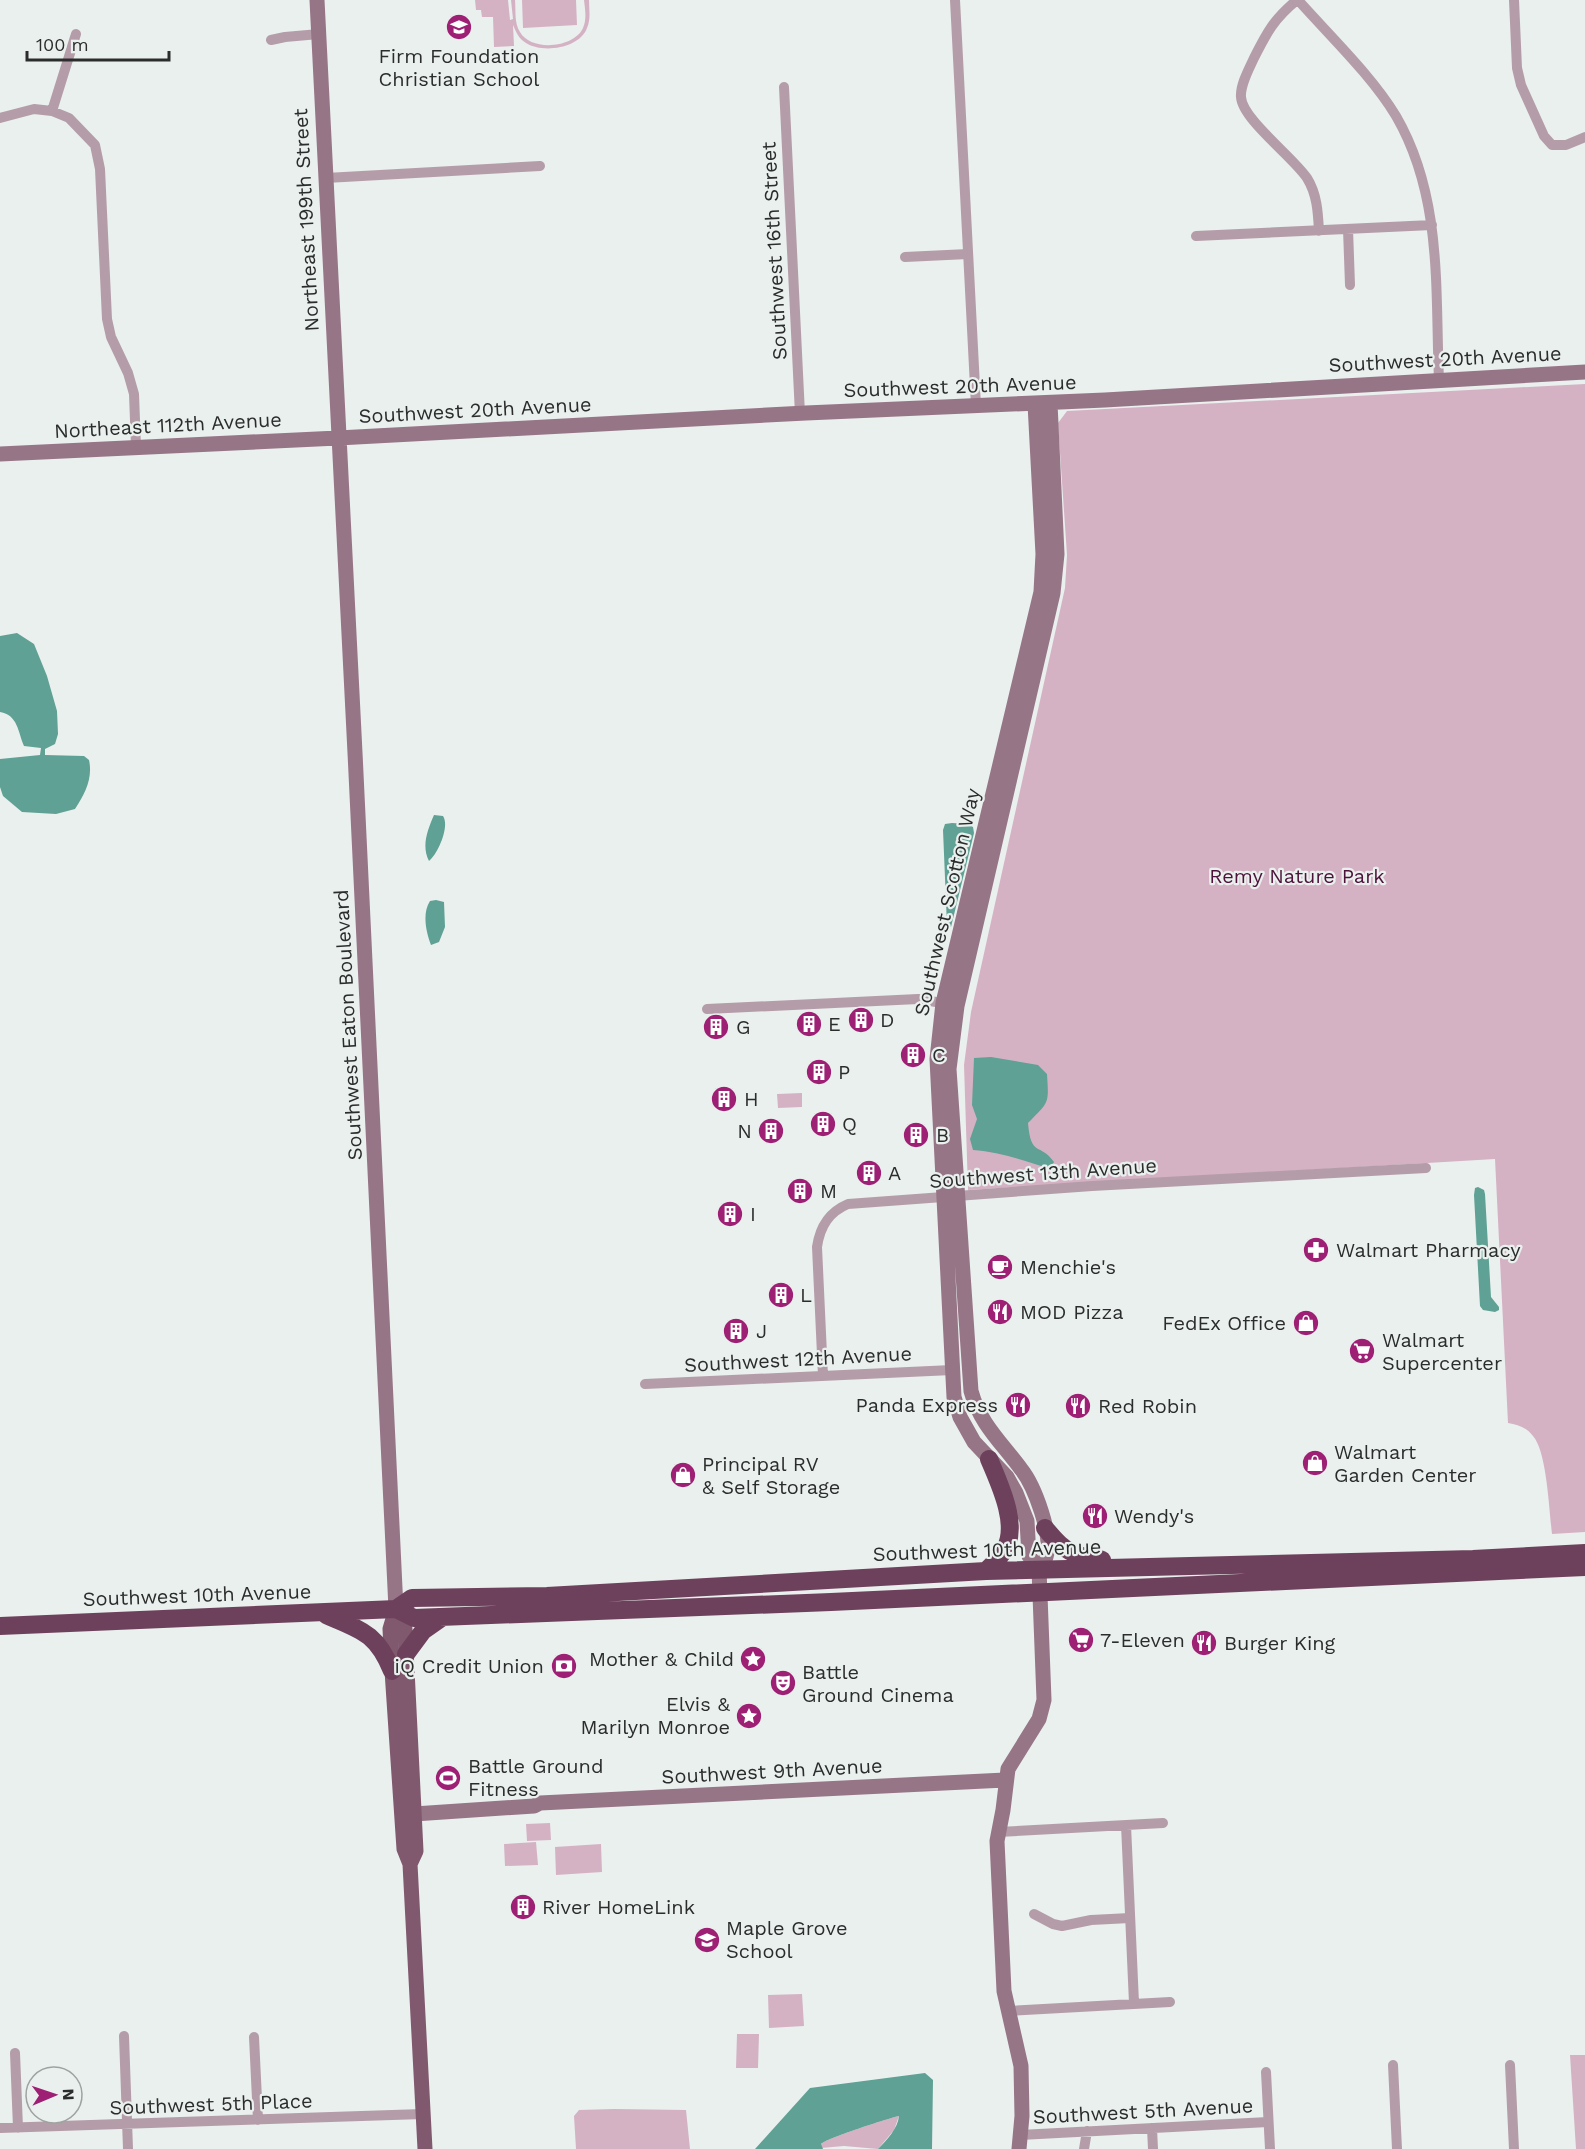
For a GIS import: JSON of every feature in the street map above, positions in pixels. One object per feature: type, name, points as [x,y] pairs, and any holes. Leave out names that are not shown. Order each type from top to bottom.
[{"type":"highway","points":[[987,1570],[1006,1548],[1009,1532],[1006,1506],[989,1459]]},
{"type":"highway","points":[[1045,1528],[1062,1546],[1075,1554],[1095,1557],[1121,1567]]},
{"type":"highway","name":"Southwest 10th Avenue","points":[[396,1610],[412,1598],[547,1596],[987,1570],[1473,1558],[1585,1553]]},
{"type":"highway","name":"Southwest 10th Avenue","points":[[0,1626],[396,1610],[414,1618],[443,1617],[1040,1593],[1585,1567]]},
{"type":"highway","points":[[321,1613],[359,1629],[375,1641],[384,1653],[392,1671]]},
{"type":"highway","points":[[405,1654],[423,1631],[443,1617]]},
{"type":"main road","name":"Southwest Eaton Boulevard","points":[[396,1610],[405,1629],[416,1851],[411,1864],[425,2149]]},
{"type":"main road","name":"Southwest Eaton Boulevard","points":[[396,1610],[390,1629],[392,1671],[404,1850],[411,1864]]},
{"type":"main road","points":[[398,1766],[406,1784],[408,1806],[414,1808]]},
{"type":"street","name":"Northeast 199th Street","points":[[317,0],[338,438]]},
{"type":"street","points":[[955,0],[976,406]]},
{"type":"street","points":[[1319,231],[1316,200],[1307,178],[1245,110],[1241,100],[1242,89],[1268,31],[1281,14],[1297,0],[1377,89],[1395,115],[1422,173],[1432,225],[1439,380]]},
{"type":"street","points":[[1514,0],[1517,68],[1521,85],[1544,136],[1552,145],[1566,145],[1585,137]]},
{"type":"street","points":[[52,111],[76,34]]},
{"type":"street","points":[[271,40],[318,34]]},
{"type":"street","name":"Southwest 16th Street","points":[[784,87],[800,414]]},
{"type":"street","points":[[0,118],[34,109],[52,111],[69,118],[95,145],[100,169],[107,319],[111,337],[128,373],[134,393],[136,447]]},
{"type":"street","points":[[326,178],[540,166]]},
{"type":"street","points":[[1196,236],[1432,225]]},
{"type":"street","points":[[1348,229],[1350,285]]},
{"type":"street","points":[[905,257],[968,254]]},
{"type":"street","name":"Southwest 20th Avenue","points":[[338,438],[1043,403],[1585,372]]},
{"type":"street","name":"Southwest Scotton Way","points":[[1019,2142],[1023,2100],[1021,2066],[1004,1990],[997,1856],[998,1832],[1003,1810],[1005,1780],[1013,1758],[1039,1719],[1044,1700],[1039,1569],[1047,1556],[1045,1528],[1040,1506],[1028,1479],[992,1434],[978,1412],[974,1399],[950,1197],[937,1059],[1032,658],[1043,581],[1043,403]]},
{"type":"street","name":"Northeast 112th Avenue","points":[[0,454],[338,438]]},
{"type":"street","name":"Southwest Eaton Boulevard","points":[[338,438],[369,1012],[396,1610]]},
{"type":"street","points":[[707,1009],[918,999],[950,1005]]},
{"type":"street","name":"Southwest 13th Avenue","points":[[823,1376],[817,1246],[821,1228],[830,1215],[848,1204],[1092,1186],[1426,1168]]},
{"type":"street","name":"Southwest Scotton Way","points":[[950,1197],[954,1397],[960,1417],[974,1442],[1007,1477],[1016,1493],[1027,1521],[1029,1556],[1039,1569]]},
{"type":"street","name":"Southwest 12th Avenue","points":[[645,1384],[952,1370]]},
{"type":"street","name":"Southwest 9th Avenue","points":[[414,1808],[534,1806],[540,1803],[1005,1780]]},
{"type":"street","points":[[998,1832],[1163,1823]]},
{"type":"street","points":[[1126,1825],[1134,2003]]},
{"type":"street","points":[[1034,1914],[1062,1926],[1091,1920],[1130,1918]]},
{"type":"street","points":[[1008,2012],[1170,2002]]},
{"type":"street","points":[[124,2036],[128,2149]]},
{"type":"street","points":[[254,2037],[258,2120]]},
{"type":"street","points":[[15,2053],[18,2127]]},
{"type":"street","points":[[1393,2065],[1397,2149]]},
{"type":"street","points":[[1510,2065],[1514,2149]]},
{"type":"street","points":[[1266,2072],[1270,2149]]},
{"type":"street","name":"Southwest 5th Place","points":[[0,2128],[423,2114]]},
{"type":"street","name":"Southwest 5th Avenue","points":[[1019,2142],[1087,2131],[1268,2122]]},
{"type":"street","points":[[1152,2128],[1153,2149]]},
{"type":"street","points":[[1084,2149],[1087,2131]]},
{"type":"green space","points":[[475,0],[508,0],[510,20],[513,19],[511,0],[515,0],[516,21],[520,32],[533,43],[542,45],[562,43],[578,35],[585,21],[584,0],[589,0],[589,21],[583,35],[560,47],[542,48],[526,43],[513,25],[514,46],[494,47],[493,17],[482,17],[481,10],[476,10]]},
{"type":"green space","points":[[522,0],[576,0],[577,25],[523,28]]},
{"type":"green space","name":"Remy Nature Park","points":[[1585,384],[1585,1532],[1552,1534],[1544,1468],[1538,1444],[1528,1430],[1508,1423],[1495,1159],[968,1190],[964,1065],[971,1012],[1065,588],[1067,555],[1058,423],[1067,411]]},
{"type":"green space","points":[[802,1093],[802,1107],[778,1108],[777,1094]]},
{"type":"green space","points":[[550,1823],[551,1840],[527,1841],[526,1824]]},
{"type":"green space","points":[[536,1842],[538,1865],[505,1866],[504,1844]]},
{"type":"green space","points":[[601,1844],[602,1872],[556,1875],[555,1847]]},
{"type":"green space","points":[[802,1994],[804,2026],[769,2028],[768,1995]]},
{"type":"green space","points":[[737,2034],[759,2034],[758,2068],[736,2068]]},
{"type":"green space","points":[[1570,2055],[1585,2055],[1585,2149],[1576,2149]]},
{"type":"green space","points":[[579,2110],[686,2110],[690,2149],[576,2149],[574,2116]]},
{"type":"green space","points":[[899,2116],[894,2130],[878,2149],[844,2146],[821,2148],[821,2144],[825,2141]]},
{"type":"shaded area","points":[[17,633],[34,644],[47,676],[57,711],[58,734],[55,744],[45,749],[45,755],[84,756],[89,760],[90,773],[87,786],[75,809],[56,814],[22,812],[3,796],[0,787],[0,759],[40,755],[41,748],[24,746],[14,720],[0,712],[0,636]]},
{"type":"shaded area","points":[[434,815],[443,816],[445,826],[439,846],[429,861],[425,844]]},
{"type":"shaded area","points":[[945,824],[968,824],[973,827],[974,833],[951,927],[947,926],[943,830]]},
{"type":"shaded area","points":[[430,901],[444,902],[445,927],[439,942],[431,945],[425,917]]},
{"type":"shaded area","points":[[991,1057],[1038,1065],[1047,1074],[1046,1102],[1028,1123],[1031,1141],[1054,1162],[1051,1169],[1003,1155],[973,1150],[970,1139],[977,1119],[972,1105],[974,1058]]},
{"type":"shaded area","points":[[1475,1188],[1484,1190],[1485,1194],[1491,1297],[1499,1307],[1499,1310],[1495,1312],[1483,1310],[1480,1306],[1474,1195]]},
{"type":"shaded area","points":[[925,2073],[933,2080],[932,2149],[878,2149],[894,2129],[899,2116],[825,2141],[821,2144],[823,2149],[755,2149],[810,2088]]},
{"type":"place","name":"Firm Foundation Christian School","points":[[459,27]]},
{"type":"place","name":"D","points":[[861,1020]]},
{"type":"place","name":"E","points":[[809,1024]]},
{"type":"place","name":"G","points":[[716,1027]]},
{"type":"place","name":"C","points":[[913,1055]]},
{"type":"place","name":"P","points":[[819,1072]]},
{"type":"place","name":"H","points":[[724,1099]]},
{"type":"place","name":"Q","points":[[823,1124]]},
{"type":"place","name":"N","points":[[771,1131]]},
{"type":"place","name":"B","points":[[916,1135]]},
{"type":"place","name":"A","points":[[869,1173]]},
{"type":"place","name":"M","points":[[800,1191]]},
{"type":"place","name":"I","points":[[730,1214]]},
{"type":"place","name":"Walmart Pharmacy","points":[[1316,1250]]},
{"type":"place","name":"Menchie's","points":[[1000,1267]]},
{"type":"place","name":"L","points":[[781,1295]]},
{"type":"place","name":"MOD Pizza","points":[[1000,1312]]},
{"type":"place","name":"FedEx Office","points":[[1306,1323]]},
{"type":"place","name":"J","points":[[736,1331]]},
{"type":"place","name":"Walmart Supercenter","points":[[1362,1351]]},
{"type":"place","name":"Panda Express","points":[[1018,1405]]},
{"type":"place","name":"Red Robin","points":[[1078,1406]]},
{"type":"place","name":"Walmart Garden Center","points":[[1315,1463]]},
{"type":"place","name":"Principal RV & Self Storage","points":[[683,1475]]},
{"type":"place","name":"Wendy's","points":[[1095,1516]]},
{"type":"place","name":"7-Eleven","points":[[1081,1640]]},
{"type":"place","name":"Burger King","points":[[1204,1643]]},
{"type":"place","name":"Mother & Child","points":[[753,1659]]},
{"type":"place","name":"iQ Credit Union","points":[[564,1666]]},
{"type":"place","name":"Battle Ground Cinema","points":[[783,1683]]},
{"type":"place","name":"Elvis & Marilyn Monroe","points":[[749,1716]]},
{"type":"place","name":"Battle Ground Fitness","points":[[448,1778]]},
{"type":"place","name":"River HomeLink","points":[[523,1907]]},
{"type":"place","name":"Maple Grove School","points":[[707,1940]]}]
